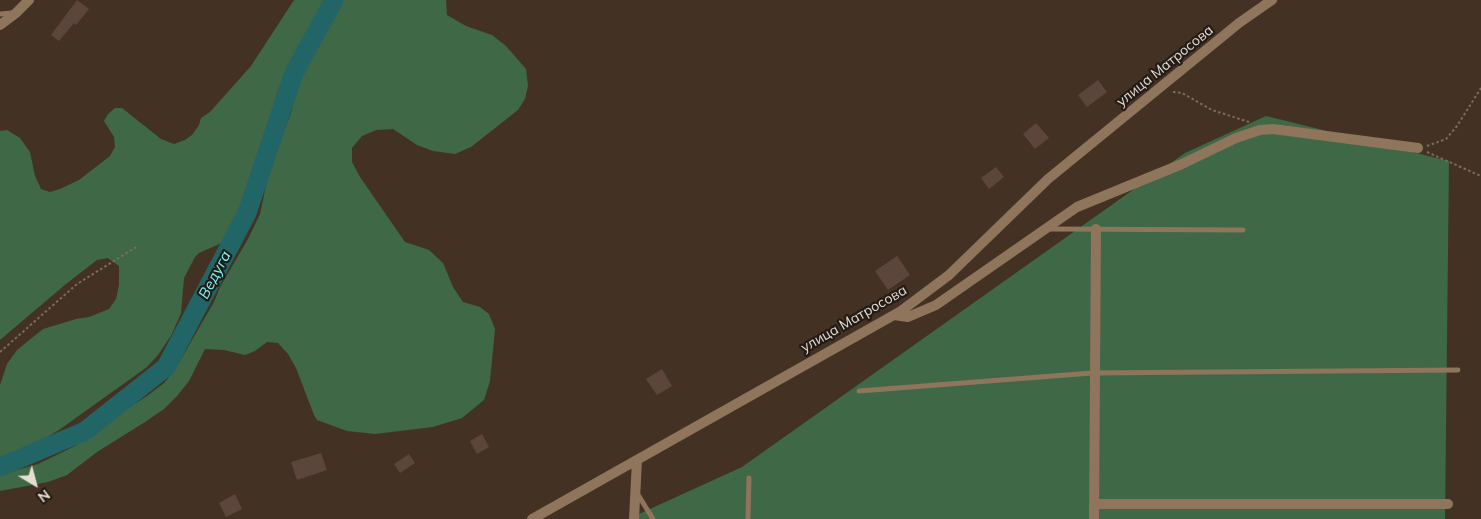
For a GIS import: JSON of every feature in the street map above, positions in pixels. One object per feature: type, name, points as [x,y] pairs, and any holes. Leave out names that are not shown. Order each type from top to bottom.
[{"type":"street","points":[[0,25],[16,14],[29,0]]},
{"type":"street","name":"улица Матросова","points":[[532,519],[894,315],[949,275],[1048,179],[1239,23],[1272,0]]},
{"type":"street","points":[[894,315],[908,317],[936,305],[1077,207],[1182,164],[1236,138],[1260,130],[1273,129],[1418,148]]},
{"type":"street","points":[[1094,519],[1096,229]]},
{"type":"street","points":[[634,519],[637,460]]},
{"type":"street","points":[[1094,504],[1448,504]]},
{"type":"lane","points":[[0,14],[16,14]]},
{"type":"lane","points":[[1046,229],[1243,230]]},
{"type":"lane","points":[[858,391],[1096,373],[1458,370]]},
{"type":"lane","points":[[748,519],[749,478]]},
{"type":"lane","points":[[635,491],[653,519]]},
{"type":"path","points":[[1418,148],[1446,139],[1457,126],[1481,88]]},
{"type":"path","points":[[1172,91],[1182,93],[1212,110],[1250,123]]},
{"type":"path","points":[[1418,148],[1481,176]]},
{"type":"path","points":[[0,352],[77,284],[138,246]]},
{"type":"green space","points":[[294,0],[446,0],[447,15],[466,26],[492,35],[506,46],[526,69],[528,86],[525,99],[518,110],[471,147],[455,154],[433,151],[417,145],[393,129],[376,130],[362,136],[352,148],[352,162],[360,177],[405,242],[429,250],[443,263],[453,287],[463,302],[480,307],[489,314],[495,329],[490,381],[484,400],[462,418],[433,427],[375,434],[347,431],[317,420],[296,368],[288,354],[278,343],[267,342],[255,351],[245,355],[224,350],[205,349],[189,381],[164,409],[97,452],[67,475],[48,482],[0,491],[0,475],[38,464],[75,446],[117,415],[147,396],[164,383],[174,371],[214,302],[220,287],[260,214],[269,171],[291,113],[298,82],[289,75],[282,81],[277,93],[270,127],[238,218],[224,242],[199,253],[195,257],[184,278],[181,313],[172,334],[158,355],[147,367],[59,430],[18,455],[0,460],[0,385],[7,364],[17,350],[43,329],[89,317],[109,309],[116,299],[119,285],[119,266],[108,258],[97,260],[0,340],[0,131],[7,130],[20,138],[30,152],[35,176],[41,189],[50,192],[79,180],[110,156],[115,147],[114,137],[104,121],[115,108],[122,108],[161,139],[174,144],[185,140],[192,135],[199,125],[201,118],[210,112],[251,66]]},
{"type":"green space","points":[[1266,116],[1449,161],[1445,519],[628,519],[742,467],[1185,153]]},
{"type":"building","points":[[77,0],[89,9],[59,41],[51,35]]},
{"type":"building","points":[[1098,80],[1107,92],[1087,107],[1078,95]]},
{"type":"building","points":[[1036,123],[1049,138],[1035,149],[1023,134]]},
{"type":"building","points":[[996,167],[1004,177],[989,189],[981,178]]},
{"type":"building","points":[[897,256],[910,275],[888,290],[875,271]]},
{"type":"building","points":[[662,369],[672,386],[657,395],[646,379]]},
{"type":"building","points":[[482,434],[489,447],[477,454],[470,441]]},
{"type":"building","points":[[321,453],[327,470],[297,480],[291,462]]},
{"type":"building","points":[[409,454],[415,463],[400,473],[394,464]]},
{"type":"building","points":[[235,494],[242,509],[226,517],[219,503]]},
{"type":"waterway","name":"Ведуга","points":[[0,467],[85,431],[166,367],[247,213],[294,73],[334,0]]}]
